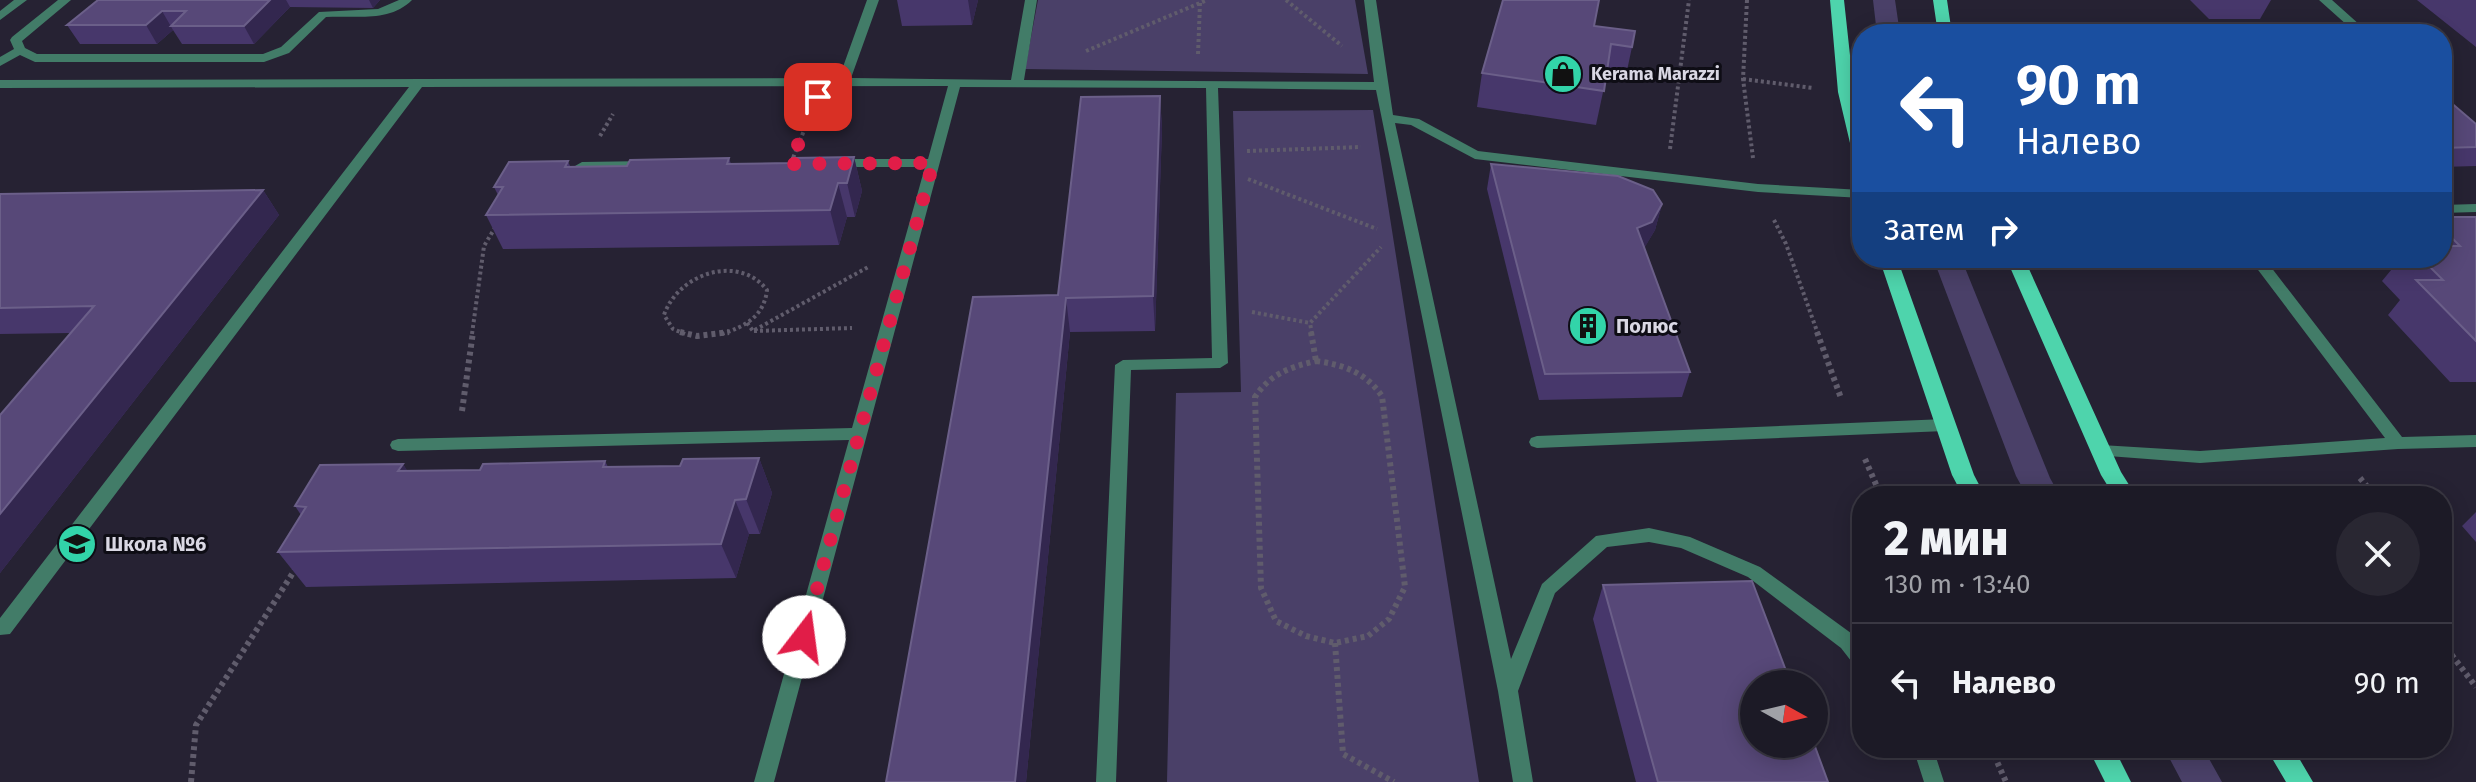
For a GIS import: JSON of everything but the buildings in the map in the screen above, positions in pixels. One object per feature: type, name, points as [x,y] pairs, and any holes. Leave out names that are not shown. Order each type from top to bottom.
[{"type":"main road","points":[[1837,0],[1846,92],[1852,118]]},
{"type":"main road","points":[[1940,0],[1944,24]]},
{"type":"main road","points":[[1891,268],[1945,425],[1970,486]]},
{"type":"main road","points":[[2019,268],[2120,486]]},
{"type":"main road","points":[[2106,758],[2118,782]]},
{"type":"main road","points":[[2285,758],[2300,782]]},
{"type":"lane","points":[[0,17],[21,0]]},
{"type":"lane","points":[[65,0],[16,40],[20,50],[35,58],[264,58],[285,50],[323,14],[393,10],[406,0]]},
{"type":"lane","points":[[844,82],[873,0]]},
{"type":"lane","points":[[1017,83],[1031,0]]},
{"type":"lane","points":[[1370,0],[1381,86],[1508,691],[1521,780]]},
{"type":"lane","points":[[2325,0],[2353,24]]},
{"type":"lane","points":[[0,62],[20,50]]},
{"type":"lane","points":[[0,84],[844,82],[1381,86]]},
{"type":"lane","points":[[3,628],[418,83]]},
{"type":"lane","points":[[764,782],[955,83]]},
{"type":"lane","points":[[1106,782],[1123,365],[1220,363],[1214,159],[1204,85]]},
{"type":"lane","points":[[1388,118],[1414,122],[1475,155],[1758,188],[1807,188],[1852,193]]},
{"type":"lane","points":[[790,164],[933,163]]},
{"type":"lane","points":[[582,166],[657,165]]},
{"type":"lane","points":[[2452,209],[2476,208]]},
{"type":"lane","points":[[2264,268],[2398,443]]},
{"type":"lane","points":[[1537,442],[1945,425]]},
{"type":"lane","points":[[398,445],[859,434]]},
{"type":"lane","points":[[2101,451],[2200,457],[2398,443],[2476,441]]},
{"type":"lane","points":[[1508,691],[1548,589],[1602,541],[1649,535],[1684,542],[1754,572],[1852,647]]},
{"type":"lane","points":[[1926,758],[1934,782]]},
{"type":"path","points":[[1188,8],[1189,0]]},
{"type":"path","points":[[1086,51],[1207,0]]},
{"type":"path","points":[[1286,0],[1359,60],[1378,60]]},
{"type":"path","points":[[1666,178],[1689,0]]},
{"type":"path","points":[[1747,0],[1743,79],[1758,188],[1786,244],[1852,430],[1877,486]]},
{"type":"path","points":[[1200,3],[1204,85]]},
{"type":"path","points":[[1743,79],[1846,92]]},
{"type":"path","points":[[790,164],[813,110]]},
{"type":"path","points":[[1214,159],[1394,146]]},
{"type":"path","points":[[1214,159],[1393,234],[1413,235]]},
{"type":"path","points":[[457,444],[484,246],[499,220]]},
{"type":"path","points":[[1310,323],[1393,234]]},
{"type":"path","points":[[753,331],[911,243]]},
{"type":"path","points":[[736,270],[757,277],[767,290],[764,307],[747,323],[722,334],[695,336],[673,329],[664,315],[668,298],[685,282],[710,272],[736,270]]},
{"type":"path","points":[[1219,307],[1310,323]]},
{"type":"path","points":[[747,323],[753,331]]},
{"type":"path","points":[[1310,323],[1316,361]]},
{"type":"path","points":[[753,331],[888,327]]},
{"type":"path","points":[[1316,361],[1338,364],[1360,372],[1373,382],[1382,396],[1405,587],[1389,619],[1368,636],[1335,643],[1306,636],[1276,621],[1261,588],[1255,397],[1263,383],[1281,368],[1316,361]]},
{"type":"path","points":[[191,782],[196,725],[298,566]]},
{"type":"path","points":[[1335,643],[1343,754],[1394,782]]},
{"type":"path","points":[[2452,655],[2476,687]]},
{"type":"path","points":[[1995,758],[2006,782]]},
{"type":"shaded area","points":[[1038,0],[1355,0],[1368,74],[1025,69]]},
{"type":"shaded area","points":[[1873,0],[1895,0],[1899,24],[1876,24]]},
{"type":"shaded area","points":[[1373,110],[1479,782],[1167,782],[1176,393],[1241,392],[1233,111]]},
{"type":"shaded area","points":[[1937,268],[1965,268],[2054,486],[2022,486]]},
{"type":"shaded area","points":[[2169,758],[2209,758],[2222,782],[2182,782]]},
{"type":"place","name":"Kerama Marazzi","points":[[1563,74]]},
{"type":"place","name":"Полюс","points":[[1588,326]]},
{"type":"place","name":"Школа №6","points":[[77,544]]},
{"type":"route","points":[[804,637],[933,163],[790,164],[818,97]]}]
